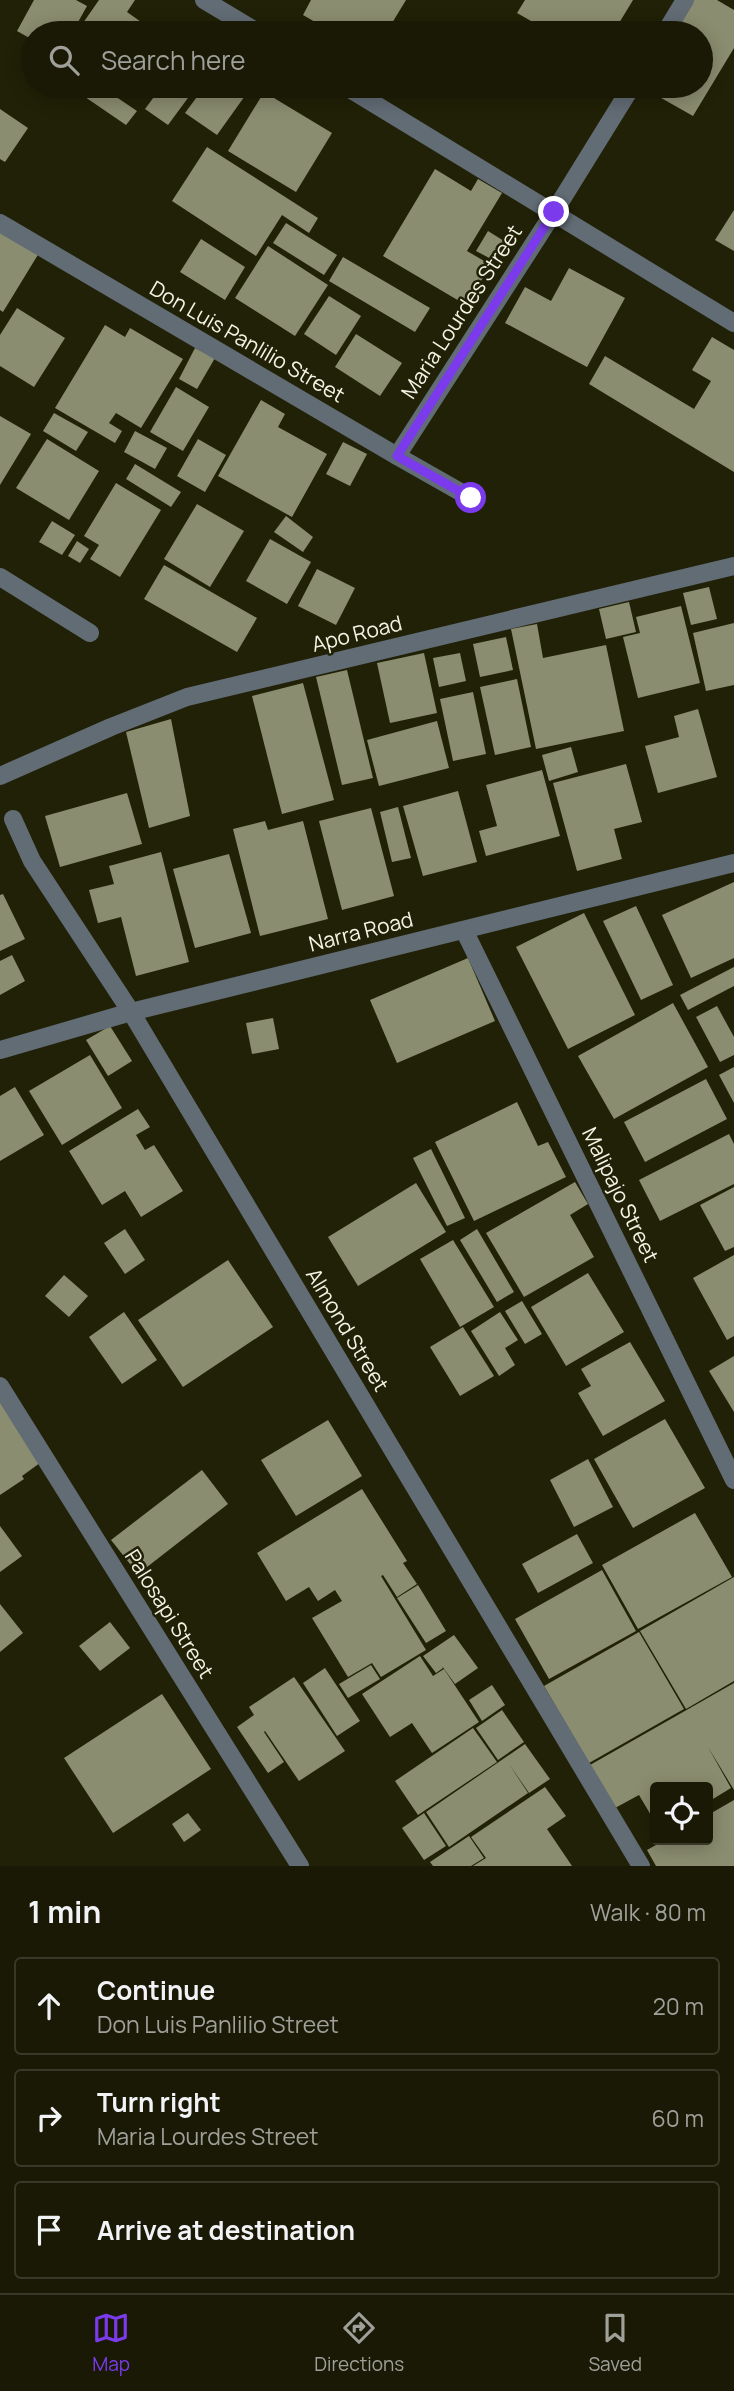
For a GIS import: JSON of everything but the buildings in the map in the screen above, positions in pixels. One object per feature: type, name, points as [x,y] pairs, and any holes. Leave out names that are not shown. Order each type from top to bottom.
[{"type":"street","points":[[204,0],[239,21]]},
{"type":"street","points":[[672,21],[685,0]]},
{"type":"street","points":[[365,98],[734,323]]},
{"type":"street","name":"Maria Lourdes Street","points":[[397,456],[625,98]]},
{"type":"street","name":"Don Luis Panlilio Street","points":[[0,223],[471,498]]},
{"type":"street","name":"Apo Road","points":[[0,776],[187,697],[734,566]]},
{"type":"street","points":[[0,577],[90,633]]},
{"type":"street","name":"Almond Street","points":[[13,819],[32,861],[131,1013],[641,1866]]},
{"type":"street","name":"Narra Road","points":[[0,1050],[131,1013],[734,863]]},
{"type":"street","name":"Malipajo Street","points":[[464,930],[734,1480]]},
{"type":"street","name":"Palosapi Street","points":[[0,1386],[300,1866]]},
{"type":"route","points":[[471,498],[397,456],[554,212]]}]
